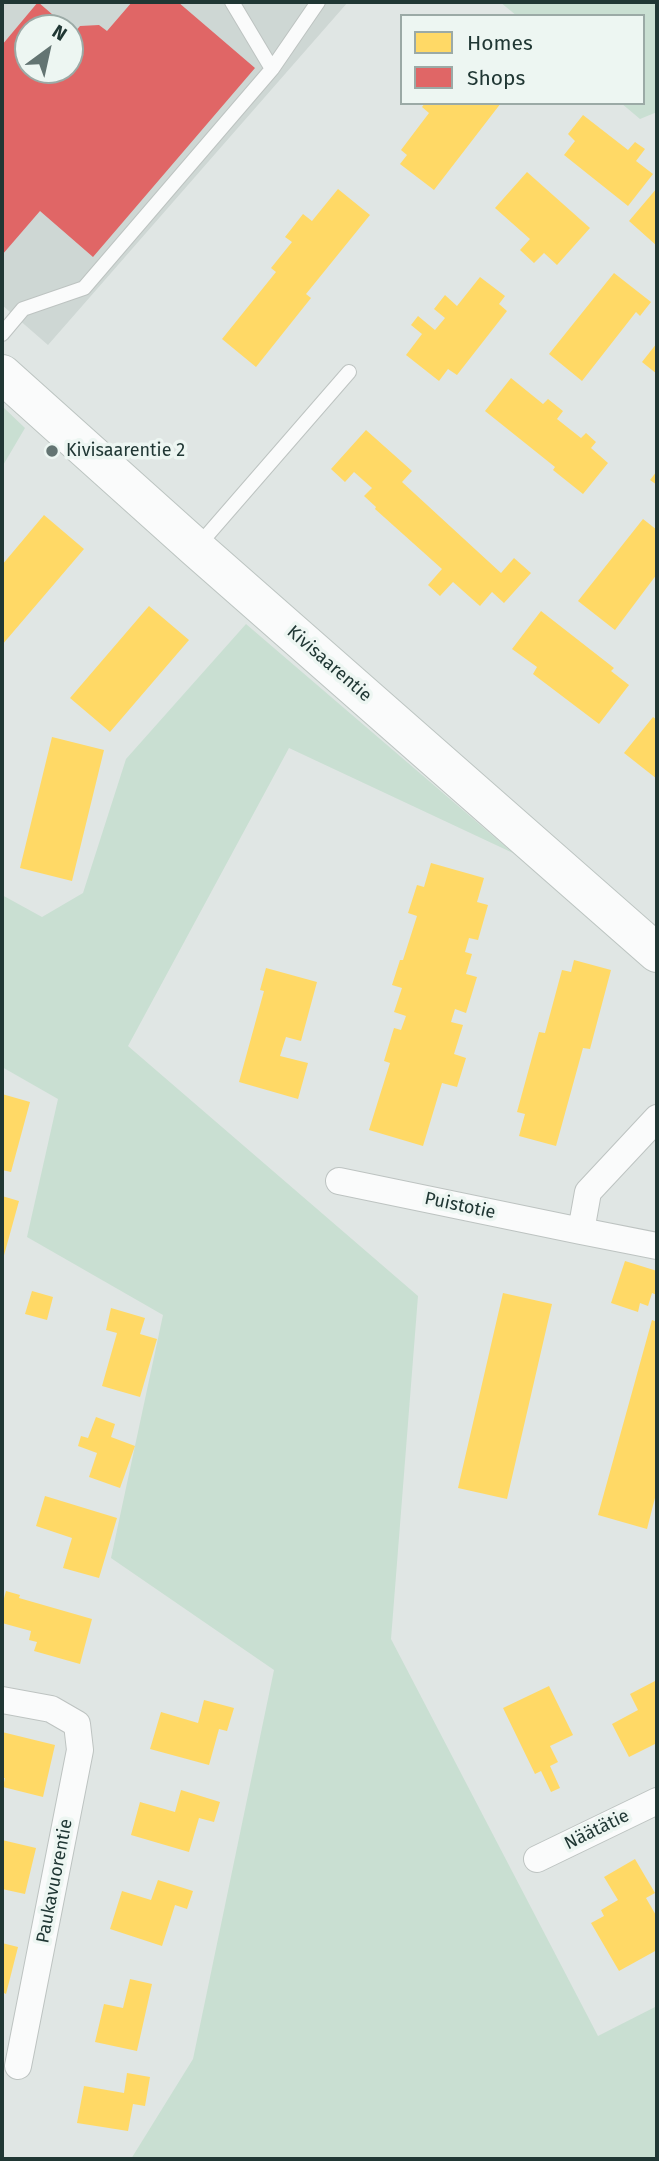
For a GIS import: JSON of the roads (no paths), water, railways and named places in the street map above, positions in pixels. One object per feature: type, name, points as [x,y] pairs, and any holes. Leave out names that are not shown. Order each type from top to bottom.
[{"type":"street","name":"Kivisaarentie","points":[[2,374],[657,953]]},
{"type":"street","points":[[580,1231],[588,1192],[657,1118]]},
{"type":"street","name":"Puistotie","points":[[339,1181],[657,1246]]},
{"type":"street","name":"Paukavuorentie","points":[[2,1700],[51,1709],[76,1724],[80,1750],[18,2066]]},
{"type":"street","name":"Näätätie","points":[[537,1859],[657,1801]]},
{"type":"lane","points":[[232,2],[272,69]]},
{"type":"lane","points":[[2,334],[23,309],[83,288],[272,69],[318,2]]},
{"type":"lane","points":[[196,548],[349,372]]},
{"type":"place","name":"Kivisaarentie 2","points":[[52,451]]}]
